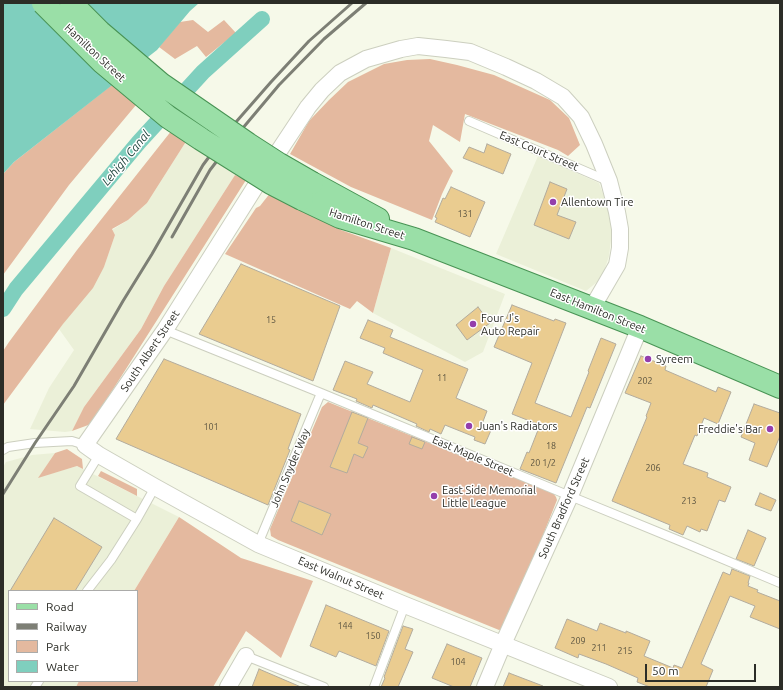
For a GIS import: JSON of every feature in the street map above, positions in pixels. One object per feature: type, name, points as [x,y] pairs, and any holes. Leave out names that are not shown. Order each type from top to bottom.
[{"type":"main road","name":"Hamilton Street","points":[[43,3],[102,62],[168,117],[271,183],[307,191]]},
{"type":"main road","name":"Hamilton Street","points":[[70,3],[100,32],[161,84],[279,164],[307,191],[340,217],[414,238]]},
{"type":"main road","name":"East Hamilton Street","points":[[414,238],[640,327],[780,387]]},
{"type":"street","name":"South Albert Street","points":[[85,445],[165,330],[257,184],[308,107],[322,90],[340,73],[366,59],[401,49],[418,46],[470,52],[536,81],[563,97],[581,117],[609,181],[620,229],[620,248],[617,265],[592,308]]},
{"type":"street","name":"South Bradford Street","points":[[485,687],[570,496],[640,327]]},
{"type":"street","name":"East Walnut Street","points":[[85,445],[155,487],[258,544],[609,687]]},
{"type":"street","points":[[228,687],[246,656]]},
{"type":"lane","name":"East Court Street","points":[[469,121],[609,181]]},
{"type":"lane","name":"East Maple Street","points":[[165,330],[780,583]]},
{"type":"lane","name":"John Snyder Way","points":[[258,544],[321,393]]},
{"type":"lane","points":[[3,450],[8,447],[35,443],[72,441],[85,445]]},
{"type":"lane","points":[[99,454],[80,486],[137,519]]},
{"type":"lane","points":[[88,590],[111,560],[155,487]]},
{"type":"lane","points":[[374,687],[405,605]]},
{"type":"lane","points":[[246,656],[324,687]]},
{"type":"shaded area","points":[[187,140],[235,175],[164,286],[141,329],[84,407],[72,431],[65,432],[30,429],[49,388],[74,350],[59,329],[104,267],[115,235],[112,230],[128,220],[147,203]]},
{"type":"shaded area","points":[[538,156],[599,183],[608,207],[611,225],[609,256],[604,271],[597,282],[586,291],[496,254]]},
{"type":"shaded area","points":[[391,248],[505,294],[483,352],[465,362],[373,313]]},
{"type":"shaded area","points":[[55,453],[39,477],[77,466],[179,517],[135,590],[8,590],[8,682],[78,682],[76,687],[3,687],[3,467],[6,462],[32,455]]},
{"type":"green space","points":[[193,20],[208,32],[224,20],[236,33],[206,57],[197,46],[175,59],[159,47],[180,22]]},
{"type":"green space","points":[[430,59],[494,75],[550,100],[569,118],[580,145],[568,156],[558,150],[465,114],[460,142],[433,125],[429,141],[453,171],[432,220],[351,187],[290,154],[309,121],[348,82],[384,64],[407,60]]},
{"type":"green space","points":[[113,84],[136,105],[69,185],[3,275],[3,174],[14,162]]},
{"type":"green space","points":[[172,130],[187,140],[147,203],[128,220],[112,229],[115,235],[104,267],[93,288],[63,324],[3,405],[3,351],[77,250]]},
{"type":"green space","points":[[235,175],[246,180],[91,424],[72,431],[84,407],[141,329],[164,286]]},
{"type":"green space","points":[[271,192],[341,230],[391,248],[373,313],[357,301],[350,309],[225,254],[256,208],[260,206]]},
{"type":"green space","points":[[328,402],[553,493],[557,500],[507,626],[499,630],[271,536],[270,529],[322,407]]},
{"type":"green space","points":[[67,449],[82,459],[83,469],[77,466],[38,478],[55,453]]},
{"type":"green space","points":[[101,471],[137,489],[137,496],[98,476]]},
{"type":"green space","points":[[179,517],[241,558],[313,581],[281,658],[246,631],[213,687],[76,687],[78,682],[138,682],[138,590],[135,590]]},
{"type":"water","points":[[3,3],[199,3],[190,11],[157,50],[14,162],[3,174]]},
{"type":"building","points":[[487,144],[511,154],[503,174],[463,158],[469,147],[484,153]]},
{"type":"building","name":"Allentown Tire","points":[[550,182],[567,189],[557,215],[576,222],[569,239],[534,225]]},
{"type":"building","points":[[451,187],[485,202],[470,237],[435,222],[437,218],[435,217],[443,198],[445,199]]},
{"type":"building","points":[[241,264],[340,306],[313,381],[199,334]]},
{"type":"building","points":[[512,305],[554,321],[555,319],[566,323],[535,403],[571,417],[601,338],[616,344],[590,408],[587,407],[556,483],[520,469],[527,452],[529,453],[540,425],[512,414],[532,363],[494,347]]},
{"type":"building","name":"Four J's Auto Repair","points":[[478,307],[490,323],[467,340],[456,325]]},
{"type":"building","points":[[368,320],[393,330],[390,337],[468,369],[456,398],[487,411],[482,424],[492,428],[485,444],[474,440],[475,437],[445,425],[441,434],[430,429],[429,432],[416,426],[417,424],[373,405],[372,408],[356,401],[357,399],[333,390],[345,361],[373,372],[367,384],[410,402],[423,370],[383,353],[385,348],[360,338]]},
{"type":"building","points":[[641,356],[666,366],[665,370],[716,392],[718,387],[731,392],[718,424],[704,418],[683,464],[708,473],[707,477],[731,487],[725,502],[719,500],[707,531],[701,529],[700,532],[687,526],[683,535],[669,529],[670,525],[612,501],[647,417],[646,416],[651,403],[625,393]]},
{"type":"building","points":[[164,359],[301,414],[288,449],[290,450],[268,505],[116,439]]},
{"type":"building","points":[[754,404],[780,413],[780,436],[767,467],[749,460],[755,443],[741,437]]},
{"type":"building","points":[[352,412],[368,418],[358,443],[368,447],[363,458],[354,454],[347,473],[330,467]]},
{"type":"building","points":[[412,437],[425,442],[422,449],[409,444]]},
{"type":"building","points":[[760,493],[776,500],[771,511],[755,505]]},
{"type":"building","points":[[299,501],[331,514],[322,535],[291,521]]},
{"type":"building","points":[[54,518],[102,547],[76,590],[11,590]]},
{"type":"building","points":[[748,530],[766,538],[754,566],[736,559]]},
{"type":"building","points":[[732,569],[750,576],[748,586],[758,590],[757,592],[780,601],[780,629],[750,617],[755,606],[730,596],[701,664],[713,670],[706,687],[650,687],[637,682],[638,678],[606,664],[579,654],[578,658],[555,648],[567,619],[597,631],[600,623],[626,633],[626,631],[650,641],[644,656],[673,668],[674,665],[682,668],[723,572],[730,575]]},
{"type":"building","points":[[326,605],[389,631],[376,666],[339,651],[336,657],[310,646]]},
{"type":"building","points":[[403,626],[413,629],[405,649],[413,652],[398,687],[381,687],[385,678],[384,677]]},
{"type":"building","points":[[447,644],[482,658],[470,687],[454,687],[432,678]]},
{"type":"building","points":[[259,669],[301,687],[252,687]]},
{"type":"building","points":[[509,673],[543,686],[503,687]]},
{"type":"waterway","name":"Lehigh Canal","points":[[3,309],[16,289],[139,142],[203,72],[262,19]]},
{"type":"railway","points":[[3,494],[35,443],[74,386],[203,165],[229,130],[271,82],[309,41],[352,3]]},
{"type":"railway","points":[[172,237],[210,170],[237,135],[279,85],[324,39],[366,3]]},
{"type":"place","name":"Allentown Tire","points":[[553,202]]},
{"type":"place","name":"Four J's Auto Repair","points":[[473,324]]},
{"type":"place","name":"Syreem","points":[[648,359]]},
{"type":"place","name":"Juan's Radiators","points":[[469,426]]},
{"type":"place","name":"Freddie's Bar","points":[[770,429]]},
{"type":"place","name":"East Side Memorial Little League","points":[[434,496]]}]
